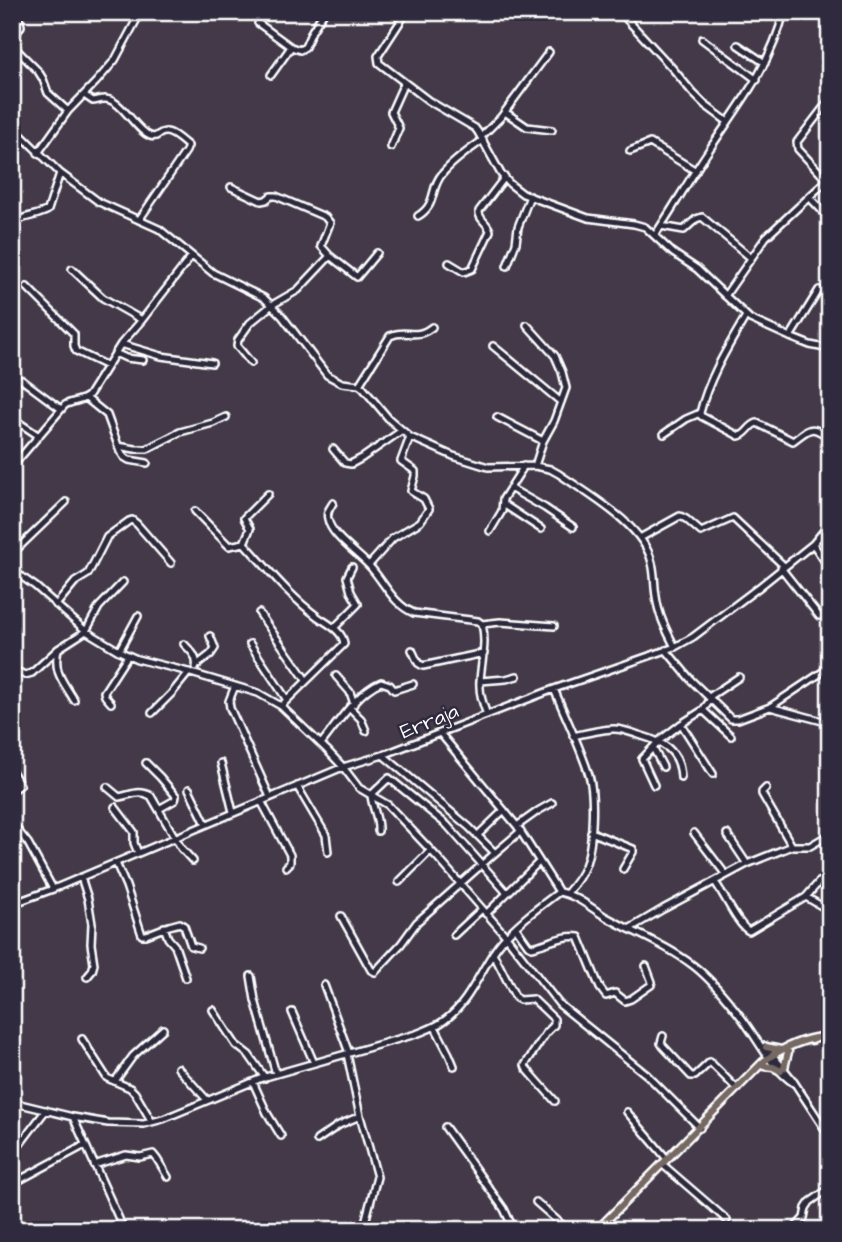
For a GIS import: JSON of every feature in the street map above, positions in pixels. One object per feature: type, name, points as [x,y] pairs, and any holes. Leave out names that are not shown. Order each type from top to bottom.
[{"type":"main road","points":[[597,1230],[769,1060],[807,1039],[830,1032]]},
{"type":"main road","points":[[765,1048],[785,1051],[783,1069],[771,1066],[765,1048]]},
{"type":"street","points":[[38,153],[68,111],[115,60],[138,17],[138,12]]},
{"type":"street","points":[[258,23],[291,47],[300,50],[305,47],[324,12]]},
{"type":"street","points":[[405,12],[377,56],[379,63],[429,101],[472,126],[510,184],[523,194],[588,218],[634,223],[645,227],[673,253],[697,269],[746,316],[789,337],[830,349]]},
{"type":"street","points":[[620,12],[692,92],[728,122]]},
{"type":"street","points":[[655,234],[757,80],[779,32],[784,12]]},
{"type":"street","points":[[12,18],[20,21],[21,26],[12,43],[38,71],[48,93],[68,111]]},
{"type":"street","points":[[702,39],[757,80]]},
{"type":"street","points":[[738,45],[765,63]]},
{"type":"street","points":[[271,75],[291,47]]},
{"type":"street","points":[[418,216],[433,200],[434,187],[442,173],[496,124],[549,52]]},
{"type":"street","points":[[391,147],[399,128],[391,112],[404,83]]},
{"type":"street","points":[[84,95],[93,101],[107,99],[112,102],[151,136],[169,132],[188,146],[139,220]]},
{"type":"street","points":[[725,296],[766,237],[828,181],[798,149],[797,142],[830,99]]},
{"type":"street","points":[[505,113],[527,127],[551,130]]},
{"type":"street","points":[[12,126],[60,173],[99,202],[159,229],[213,273],[256,293],[272,305],[327,375],[342,383],[359,385],[401,431],[410,437],[453,456],[488,467],[535,466],[550,469],[626,523],[640,538],[652,561],[658,609],[674,647]]},
{"type":"street","points":[[630,151],[650,143],[696,172]]},
{"type":"street","points":[[12,223],[48,210],[60,173]]},
{"type":"street","points":[[449,263],[464,272],[472,269],[490,231],[479,216],[479,211],[505,177]]},
{"type":"street","points":[[231,187],[261,201],[271,195],[276,196],[325,217],[330,225],[321,246],[358,277],[377,253]]},
{"type":"street","points":[[506,266],[530,196]]},
{"type":"street","points":[[809,197],[830,219]]},
{"type":"street","points":[[661,226],[684,230],[702,217],[751,258]]},
{"type":"street","points":[[251,363],[236,344],[250,323],[272,305],[298,290],[330,256]]},
{"type":"street","points":[[12,467],[61,409],[71,402],[86,398],[121,344],[191,257]]},
{"type":"street","points":[[72,269],[103,298],[142,320]]},
{"type":"street","points":[[27,287],[74,334],[76,351],[107,366]]},
{"type":"street","points":[[789,337],[819,290]]},
{"type":"street","points":[[700,413],[706,391],[720,360],[746,316]]},
{"type":"street","points":[[527,325],[555,356],[566,388],[554,421],[542,441],[535,466]]},
{"type":"street","points":[[359,385],[390,336],[395,333],[421,334],[432,327]]},
{"type":"street","points":[[121,344],[162,356],[212,363]]},
{"type":"street","points":[[493,346],[561,402]]},
{"type":"street","points":[[115,353],[126,358],[143,360]]},
{"type":"street","points":[[22,380],[61,409]]},
{"type":"street","points":[[86,398],[107,415],[124,457],[147,463]]},
{"type":"street","points":[[664,433],[700,413]]},
{"type":"street","points":[[700,413],[739,436],[757,423],[793,441],[805,430],[813,428],[830,438]]},
{"type":"street","points":[[118,446],[147,449],[180,432],[226,417]]},
{"type":"street","points":[[498,417],[542,441]]},
{"type":"street","points":[[12,418],[39,436]]},
{"type":"street","points":[[333,450],[345,463],[351,464],[401,431]]},
{"type":"street","points":[[369,565],[393,538],[420,522],[429,509],[424,499],[411,491],[415,471],[401,461],[410,437]]},
{"type":"street","points":[[490,531],[502,511],[503,499],[524,466]]},
{"type":"street","points":[[510,488],[573,527]]},
{"type":"street","points":[[244,543],[250,532],[244,518],[268,494]]},
{"type":"street","points":[[12,554],[66,502]]},
{"type":"street","points":[[333,503],[327,513],[328,520],[346,544],[369,565],[393,597],[410,612],[478,621],[482,624],[500,622],[554,626]]},
{"type":"street","points":[[503,505],[541,529]]},
{"type":"street","points":[[195,511],[229,546],[244,543]]},
{"type":"street","points":[[640,538],[680,516],[701,532],[733,518],[783,567],[819,616]]},
{"type":"street","points":[[56,605],[75,582],[88,574],[107,537],[129,521],[137,524],[171,563]]},
{"type":"street","name":"Erraja","points":[[15,903],[343,767],[383,755],[554,689],[674,647],[694,637],[721,617],[813,544],[830,523]]},
{"type":"street","points":[[244,543],[287,591],[344,638],[344,644],[281,706]]},
{"type":"street","points":[[813,544],[830,569]]},
{"type":"street","points":[[334,628],[358,604],[346,577],[352,567]]},
{"type":"street","points":[[12,570],[35,586],[86,631],[119,651],[258,693],[281,706],[343,767],[359,788],[388,805],[506,936],[559,1004],[648,1075],[700,1128]]},
{"type":"street","points":[[12,669],[29,675],[58,649],[86,631],[99,607],[123,582]]},
{"type":"street","points":[[259,613],[306,680]]},
{"type":"street","points":[[119,651],[138,616]]},
{"type":"street","points":[[482,624],[484,653],[480,681],[481,698],[487,715]]},
{"type":"street","points":[[152,713],[197,665],[214,651],[210,636]]},
{"type":"street","points":[[184,644],[194,654],[197,665]]},
{"type":"street","points":[[250,644],[287,700]]},
{"type":"street","points":[[58,649],[55,662],[57,669],[74,700]]},
{"type":"street","points":[[412,650],[418,663],[423,666],[484,653]]},
{"type":"street","points":[[666,650],[691,680],[734,720],[770,707],[830,667]]},
{"type":"street","points":[[111,703],[104,692],[128,655]]},
{"type":"street","points":[[480,681],[517,676]]},
{"type":"street","points":[[336,677],[350,692],[352,706],[366,731]]},
{"type":"street","points":[[654,785],[642,761],[644,756],[659,741],[703,709],[710,698],[739,677]]},
{"type":"street","points":[[320,744],[368,689],[381,682],[390,685],[394,690],[413,684]]},
{"type":"street","points":[[235,686],[229,701],[230,708],[270,797]]},
{"type":"street","points":[[554,689],[589,775],[591,787],[591,832],[585,867],[567,893]]},
{"type":"street","points":[[770,707],[830,723]]},
{"type":"street","points":[[703,709],[731,736]]},
{"type":"street","points":[[681,724],[713,774]]},
{"type":"street","points":[[573,736],[620,729],[659,741],[668,748],[679,764],[681,778]]},
{"type":"street","points":[[440,733],[519,829],[559,892]]},
{"type":"street","points":[[653,748],[663,767]]},
{"type":"street","points":[[383,755],[478,835],[495,853]]},
{"type":"street","points":[[146,763],[176,796],[175,800],[159,808]]},
{"type":"street","points":[[222,763],[233,813]]},
{"type":"street","points":[[12,771],[20,785],[12,791]]},
{"type":"street","points":[[371,795],[390,779],[447,825],[507,893]]},
{"type":"street","points":[[297,786],[326,835],[328,852]]},
{"type":"street","points":[[107,787],[119,797],[133,792],[151,796],[181,848],[193,861]]},
{"type":"street","points":[[766,788],[762,794],[792,846]]},
{"type":"street","points":[[189,789],[206,824]]},
{"type":"street","points":[[371,795],[379,824],[378,831]]},
{"type":"street","points":[[261,801],[289,855],[290,863],[286,867]]},
{"type":"street","points":[[341,916],[371,970],[375,972],[417,922],[538,811],[552,803]]},
{"type":"street","points":[[115,807],[134,832],[138,853]]},
{"type":"street","points":[[478,835],[504,810]]},
{"type":"street","points":[[447,825],[456,816]]},
{"type":"street","points":[[12,823],[26,839],[53,889]]},
{"type":"street","points":[[591,832],[634,849],[623,869]]},
{"type":"street","points":[[694,833],[726,875]]},
{"type":"street","points":[[727,834],[747,864]]},
{"type":"street","points":[[629,929],[747,864],[792,846],[810,846],[830,834]]},
{"type":"street","points":[[399,883],[430,851]]},
{"type":"street","points":[[454,935],[507,893],[539,862]]},
{"type":"street","points":[[116,863],[142,934],[182,924],[190,944],[200,948]]},
{"type":"street","points":[[81,877],[92,923],[94,964],[87,977]]},
{"type":"street","points":[[715,882],[742,927],[749,931],[806,897],[820,882],[830,877]]},
{"type":"street","points":[[12,1102],[73,1117],[123,1124],[152,1122],[265,1077],[435,1027],[461,1005],[506,936],[559,892],[567,893],[669,950],[694,967],[731,1005],[765,1048],[769,1060],[783,1069],[795,1084],[830,1137]]},
{"type":"street","points":[[12,896],[15,903]]},
{"type":"street","points":[[806,897],[830,911]]},
{"type":"street","points":[[164,927],[186,978]]},
{"type":"street","points":[[516,928],[532,947],[568,937],[579,937],[600,988],[606,996],[615,993],[625,1001],[652,985],[646,966]]},
{"type":"street","points":[[493,953],[516,998],[533,999],[555,1021],[525,1065],[555,1101]]},
{"type":"street","points":[[251,976],[276,1074]]},
{"type":"street","points":[[324,985],[348,1053],[360,1116],[377,1177],[363,1230]]},
{"type":"street","points":[[214,1010],[236,1045],[256,1063],[265,1077]]},
{"type":"street","points":[[292,1012],[314,1063]]},
{"type":"street","points":[[435,1027],[454,1066]]},
{"type":"street","points":[[115,1081],[134,1056],[163,1029]]},
{"type":"street","points":[[663,1036],[663,1046],[691,1076],[695,1076],[710,1062],[737,1089]]},
{"type":"street","points":[[82,1039],[107,1078],[130,1088],[152,1122]]},
{"type":"street","points":[[178,1068],[208,1100]]},
{"type":"street","points":[[253,1082],[281,1136]]},
{"type":"street","points":[[17,1148],[46,1110]]},
{"type":"street","points":[[627,1112],[665,1162],[727,1220]]},
{"type":"street","points":[[317,1140],[339,1125],[360,1116]]},
{"type":"street","points":[[73,1117],[124,1230]]},
{"type":"street","points":[[445,1127],[504,1209],[514,1230]]},
{"type":"street","points":[[12,1184],[85,1145]]},
{"type":"street","points":[[94,1165],[126,1155],[140,1157],[153,1154],[168,1177]]},
{"type":"street","points":[[793,1230],[806,1215],[810,1202],[830,1188]]},
{"type":"street","points":[[536,1202],[568,1230]]},
{"type":"street","points":[[12,1224],[14,1230]]}]
